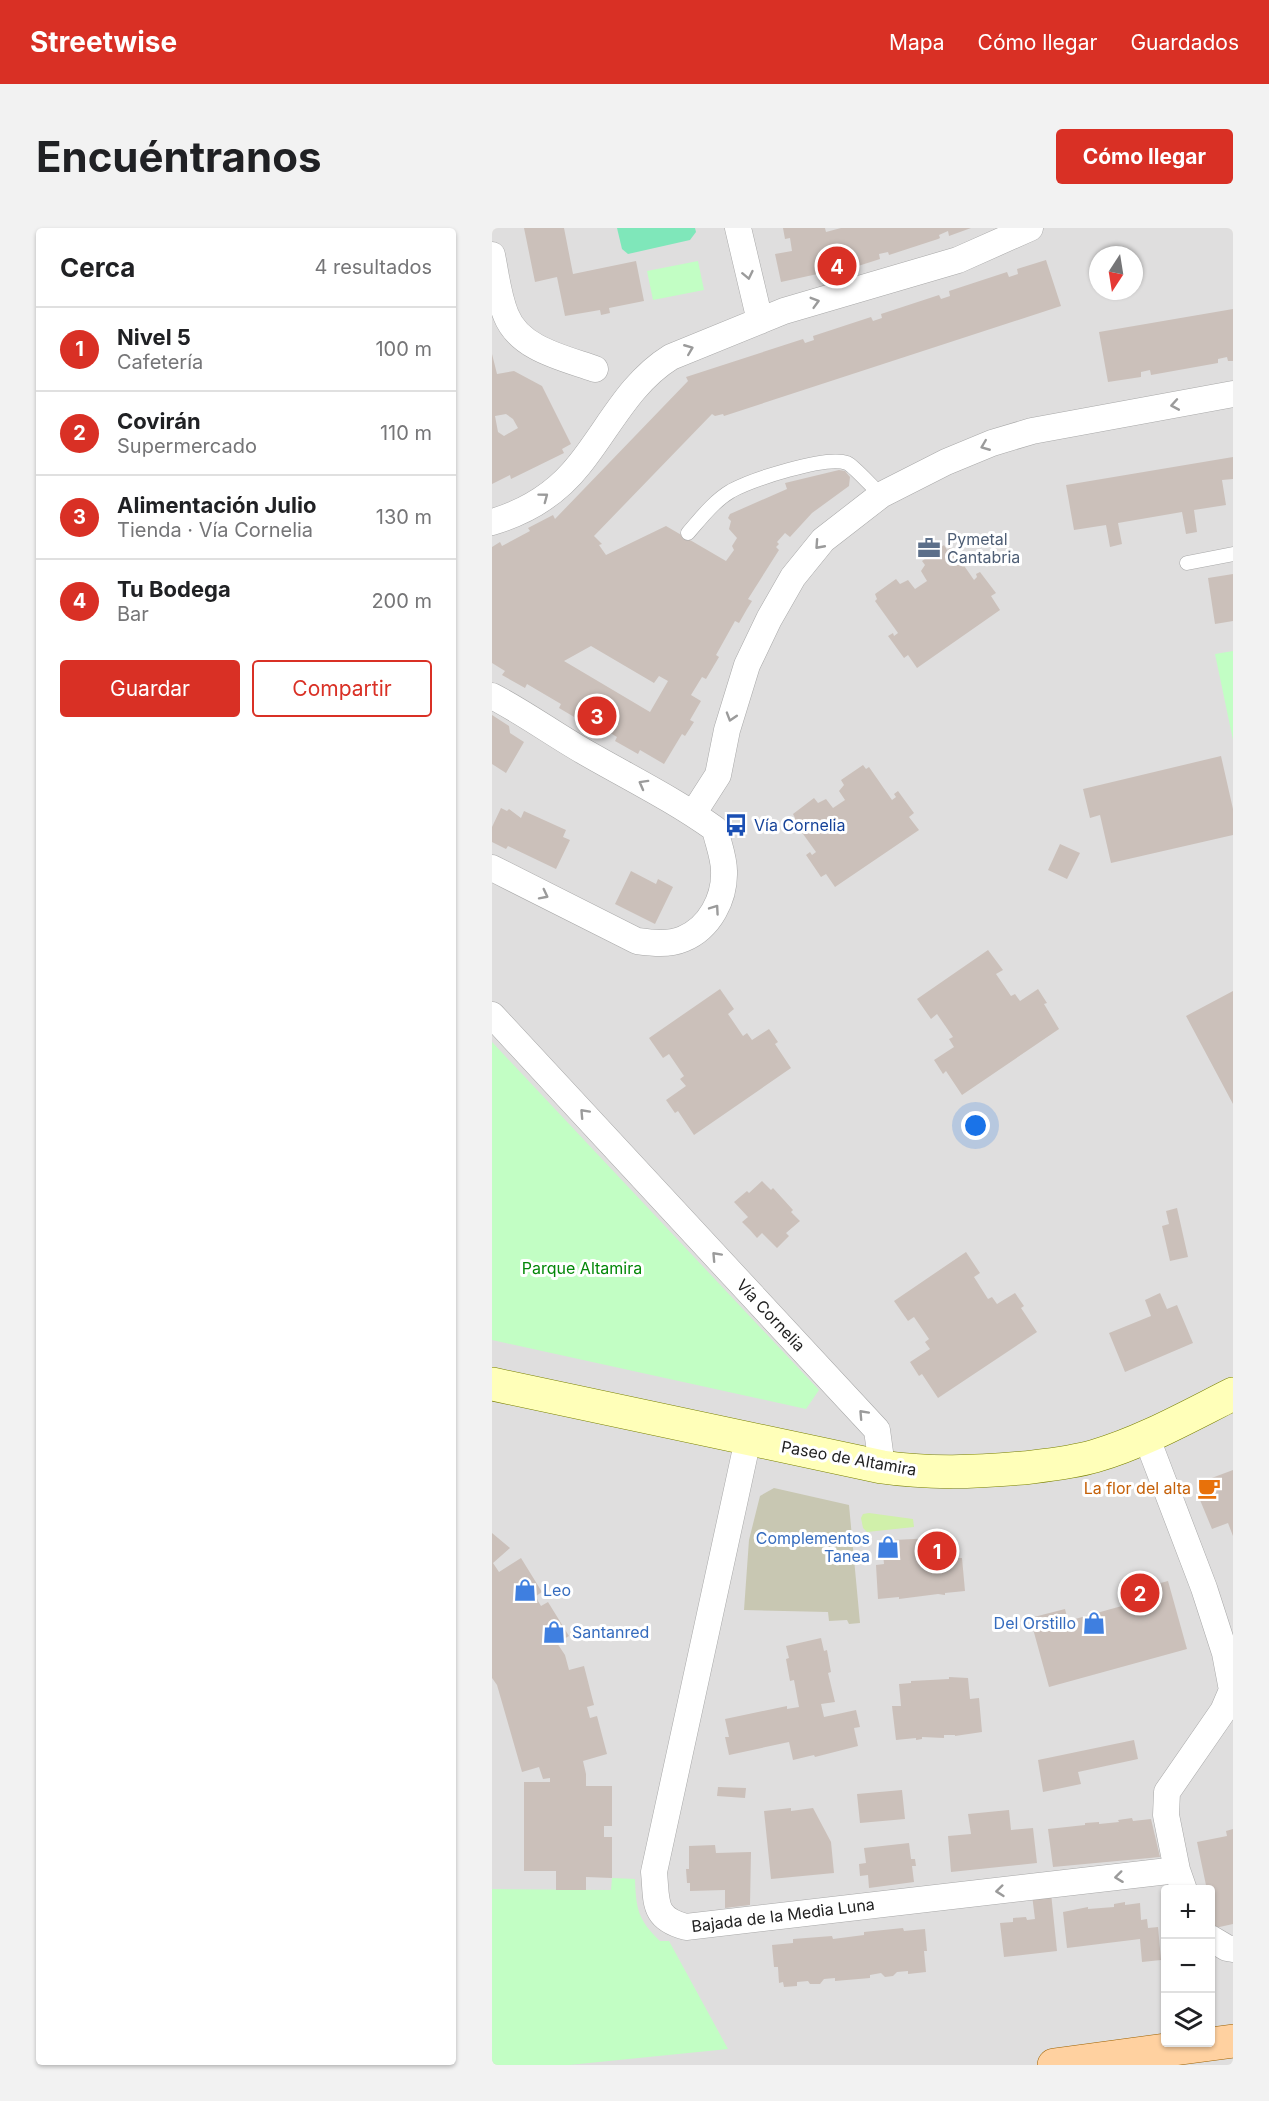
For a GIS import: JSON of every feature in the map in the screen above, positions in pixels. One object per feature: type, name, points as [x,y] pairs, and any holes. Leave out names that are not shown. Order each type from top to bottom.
[{"type":"main road","name":"Paseo de Altamira","points":[[492,1384],[882,1467],[955,1473],[1059,1465],[1098,1455],[1146,1436],[1233,1394]]},
{"type":"main road","points":[[1054,2065],[1233,2042]]},
{"type":"street","points":[[738,228],[760,321]]},
{"type":"street","points":[[492,522],[510,516],[543,499],[579,466],[609,420],[653,367],[670,357],[784,311],[958,260],[1021,230]]},
{"type":"street","points":[[492,255],[506,316],[517,332],[543,351],[595,369]]},
{"type":"street","points":[[693,814],[718,775],[727,730],[747,665],[783,593],[823,540],[881,495],[946,462],[992,443],[1032,431],[1233,394]]},
{"type":"street","points":[[492,696],[693,814],[715,830],[724,870],[721,900],[696,932],[683,939],[656,943],[637,941],[492,868]]},
{"type":"street","name":"Vía Cornelia","points":[[492,1015],[878,1430],[882,1467]]},
{"type":"street","name":"Bajada de la Media Luna","points":[[748,1439],[654,1872],[658,1909],[671,1923],[686,1927],[1181,1880],[1166,1815],[1167,1792],[1223,1711],[1232,1690],[1225,1653],[1204,1588],[1146,1436]]},
{"type":"street","points":[[1212,1939],[1233,1949]]},
{"type":"lane","points":[[688,533],[705,513],[731,491],[788,470],[828,462],[848,464],[881,495]]},
{"type":"lane","points":[[1187,563],[1233,554]]},
{"type":"shaded area","points":[[492,228],[1233,228],[1233,2065],[492,2065]]},
{"type":"shaded area","points":[[774,1488],[849,1505],[860,1623],[849,1624],[847,1620],[829,1621],[828,1612],[744,1610],[749,1540],[760,1496]]},
{"type":"green space","points":[[617,228],[695,228],[696,232],[690,240],[628,254],[622,249]]},
{"type":"green space","points":[[698,261],[704,290],[653,300],[647,271]]},
{"type":"green space","points":[[1233,651],[1233,740],[1215,654]]},
{"type":"green space","name":"Parque Altamira","points":[[492,1042],[819,1390],[806,1409],[492,1340]]},
{"type":"green space","points":[[863,1514],[913,1519],[914,1527],[867,1532],[863,1528],[861,1518]]},
{"type":"green space","points":[[612,1878],[635,1879],[636,1898],[643,1920],[660,1941],[669,1941],[728,2049],[569,2065],[492,2065],[492,1889],[611,1890]]},
{"type":"building","points":[[524,228],[564,228],[573,274],[636,261],[644,301],[609,308],[610,313],[601,315],[600,310],[565,316],[557,277],[535,282]]},
{"type":"building","points":[[783,228],[825,228],[826,232],[841,228],[971,228],[949,236],[948,231],[939,235],[938,239],[889,255],[888,252],[879,254],[880,259],[855,267],[853,263],[781,282],[775,254],[792,251],[790,238],[785,239]]},
{"type":"building","points":[[1046,260],[1061,306],[724,416],[723,414],[715,416],[712,414],[594,536],[602,544],[599,545],[606,555],[666,526],[726,561],[734,550],[732,546],[737,538],[729,529],[730,514],[787,489],[785,483],[839,470],[845,471],[850,477],[849,486],[812,513],[790,537],[785,533],[777,542],[779,544],[776,547],[779,550],[748,599],[752,601],[739,623],[735,621],[706,679],[702,677],[691,695],[701,701],[690,720],[694,722],[685,736],[682,734],[664,764],[640,750],[638,754],[615,741],[617,737],[584,717],[581,721],[559,708],[561,704],[527,684],[525,688],[502,675],[505,671],[492,663],[492,547],[500,542],[502,546],[530,531],[528,528],[553,515],[555,519],[688,381],[686,377],[803,339],[805,343],[814,340],[813,336],[871,317],[873,321],[882,318],[881,314],[939,295],[941,299],[950,296],[949,291],[1007,272],[1009,277],[1018,274],[1017,269]],"holes":[[[591,646],[654,683],[659,676],[668,681],[650,712],[564,661]]]},
{"type":"building","points":[[1233,309],[1233,361],[1228,361],[1227,357],[1218,359],[1218,363],[1151,375],[1150,370],[1141,372],[1141,377],[1108,382],[1099,332]]},
{"type":"building","points":[[492,354],[497,374],[514,371],[542,386],[571,444],[562,449],[564,453],[511,479],[510,475],[492,484]],"holes":[[[506,414],[513,419],[518,428],[504,436],[498,432],[495,416]]]},
{"type":"building","points":[[1233,457],[1233,479],[1222,480],[1226,505],[1194,510],[1197,532],[1186,534],[1182,512],[1118,523],[1122,544],[1110,547],[1106,525],[1074,530],[1066,485]]},
{"type":"building","points":[[944,545],[947,550],[951,547],[974,580],[977,577],[976,574],[980,572],[996,593],[991,596],[1000,610],[917,668],[908,655],[904,658],[888,636],[898,633],[875,601],[877,599],[875,594],[896,579],[900,584],[908,580],[915,589],[927,581],[921,571],[925,565],[922,561]]},
{"type":"building","points":[[1233,574],[1233,621],[1215,624],[1208,578]]},
{"type":"building","points":[[492,715],[509,726],[510,733],[524,742],[506,773],[492,764]]},
{"type":"building","points":[[1221,756],[1233,809],[1233,835],[1111,863],[1100,815],[1090,818],[1083,789]]},
{"type":"building","points":[[863,765],[866,769],[869,767],[892,800],[898,791],[914,813],[909,817],[919,830],[835,887],[826,874],[821,877],[806,855],[816,852],[793,820],[795,818],[793,814],[814,798],[818,803],[826,799],[833,808],[845,800],[839,791],[844,785],[841,780]]},
{"type":"building","points":[[501,808],[507,811],[509,809],[521,818],[524,811],[566,830],[563,837],[570,840],[556,869],[508,846],[506,849],[492,842],[492,827]]},
{"type":"building","points":[[1060,844],[1080,853],[1067,879],[1048,870]]},
{"type":"building","points":[[631,871],[656,884],[658,879],[673,887],[655,924],[615,904]]},
{"type":"building","points":[[988,950],[1003,970],[996,974],[1011,996],[1015,994],[1020,1001],[1038,989],[1059,1029],[962,1095],[946,1071],[943,1074],[934,1060],[954,1047],[949,1039],[953,1037],[937,1014],[931,1019],[917,999]]},
{"type":"building","points":[[720,989],[734,1009],[728,1014],[743,1036],[747,1033],[752,1040],[769,1029],[778,1042],[775,1044],[791,1068],[694,1135],[678,1111],[675,1113],[666,1100],[686,1086],[680,1079],[684,1076],[669,1054],[663,1058],[649,1038]]},
{"type":"building","points":[[1233,991],[1233,1104],[1186,1016]]},
{"type":"building","points":[[762,1181],[771,1190],[773,1188],[800,1221],[786,1233],[789,1236],[777,1248],[762,1233],[757,1238],[742,1222],[748,1217],[734,1202],[747,1191],[749,1193]]},
{"type":"building","points":[[1177,1208],[1188,1257],[1170,1261],[1162,1226],[1169,1224],[1166,1211]]},
{"type":"building","points":[[966,1252],[980,1273],[974,1277],[988,1299],[992,1297],[997,1304],[1015,1293],[1024,1306],[1021,1308],[1037,1332],[938,1398],[922,1374],[919,1376],[910,1362],[930,1349],[925,1342],[929,1339],[914,1317],[908,1321],[894,1301]]},
{"type":"building","points":[[1160,1293],[1167,1309],[1177,1305],[1193,1343],[1125,1372],[1109,1333],[1151,1316],[1145,1300]]},
{"type":"building","points":[[1233,1470],[1233,1536],[1228,1523],[1212,1529],[1200,1500],[1207,1497],[1201,1482]]},
{"type":"building","points":[[492,1533],[510,1548],[493,1563],[499,1572],[521,1558],[542,1592],[536,1596],[541,1606],[548,1602],[569,1636],[557,1643],[565,1655],[569,1670],[584,1666],[594,1705],[587,1707],[590,1718],[597,1716],[607,1754],[583,1761],[586,1786],[612,1786],[612,1826],[604,1826],[604,1837],[612,1837],[612,1878],[586,1877],[586,1890],[556,1890],[556,1871],[524,1871],[524,1782],[550,1782],[550,1778],[543,1779],[539,1767],[522,1772],[497,1685],[492,1678]]},
{"type":"building","points":[[939,1536],[940,1538],[951,1536],[953,1558],[962,1558],[965,1591],[945,1593],[945,1595],[878,1599],[876,1565],[884,1564],[882,1543]]},
{"type":"building","points":[[1168,1581],[1187,1649],[1049,1687],[1030,1618],[1065,1609],[1068,1621],[1137,1602],[1134,1590]]},
{"type":"building","points":[[821,1638],[824,1651],[827,1650],[831,1672],[828,1673],[835,1702],[821,1704],[824,1717],[856,1710],[860,1727],[854,1728],[858,1746],[793,1760],[789,1742],[729,1755],[725,1737],[729,1737],[725,1719],[787,1706],[787,1709],[799,1707],[794,1680],[790,1681],[786,1646]]},
{"type":"building","points":[[949,1677],[968,1678],[970,1699],[979,1698],[982,1732],[955,1736],[944,1735],[944,1738],[922,1737],[916,1740],[916,1738],[896,1740],[892,1706],[901,1706],[899,1684],[949,1679]]},
{"type":"building","points":[[1134,1740],[1138,1759],[1078,1772],[1081,1784],[1043,1792],[1038,1760]]},
{"type":"building","points":[[718,1787],[746,1788],[745,1798],[717,1796]]},
{"type":"building","points":[[902,1790],[905,1819],[860,1823],[857,1794]]},
{"type":"building","points":[[791,1808],[791,1811],[813,1808],[831,1842],[834,1873],[771,1879],[764,1811]]},
{"type":"building","points":[[1009,1810],[1011,1830],[1033,1828],[1037,1863],[951,1872],[948,1836],[971,1834],[968,1814]]},
{"type":"building","points":[[1132,1818],[1133,1821],[1151,1819],[1160,1857],[1053,1867],[1048,1829],[1085,1825],[1085,1823],[1119,1822],[1118,1820]]},
{"type":"building","points":[[1233,1829],[1233,1924],[1215,1928],[1215,1885],[1206,1885],[1197,1842],[1227,1836],[1226,1831]]},
{"type":"building","points":[[909,1843],[911,1859],[915,1859],[916,1866],[912,1866],[914,1882],[869,1888],[868,1875],[860,1876],[859,1864],[866,1863],[864,1848]]},
{"type":"building","points":[[715,1845],[716,1853],[751,1852],[750,1905],[725,1908],[725,1890],[690,1891],[686,1869],[689,1869],[689,1846]]},
{"type":"building","points":[[1051,1893],[1057,1951],[1004,1957],[1000,1923],[1013,1922],[1013,1918],[1035,1919],[1032,1895]]},
{"type":"building","points":[[1140,1903],[1141,1920],[1147,1919],[1148,1928],[1158,1927],[1161,1960],[1142,1962],[1140,1939],[1067,1948],[1063,1912],[1088,1907],[1088,1909],[1114,1907],[1114,1904]]},
{"type":"building","points":[[903,1928],[904,1931],[925,1929],[926,1972],[908,1974],[908,1971],[897,1972],[893,1976],[885,1977],[881,1973],[870,1975],[870,1978],[835,1981],[835,1978],[824,1979],[820,1984],[810,1984],[808,1981],[797,1982],[797,1986],[784,1987],[783,1982],[779,1983],[778,1967],[774,1967],[772,1945],[793,1943],[793,1939],[832,1936],[833,1939],[864,1935],[864,1932]]},
{"type":"place","name":"Tu Bodega","points":[[837,266]]},
{"type":"place","name":"Pymetal Cantabria","points":[[929,548]]},
{"type":"place","name":"Alimentación Julio","points":[[597,716]]},
{"type":"place","name":"Vía Cornelia","points":[[736,825]]},
{"type":"place","name":"La flor del alta","points":[[1209,1488]]},
{"type":"place","name":"Complementos Tanea","points":[[888,1547]]},
{"type":"place","name":"Nivel 5","points":[[937,1551]]},
{"type":"place","name":"Leo","points":[[525,1590]]},
{"type":"place","name":"Covirán","points":[[1140,1593]]},
{"type":"place","name":"Del Orstillo","points":[[1094,1623]]},
{"type":"place","name":"Santanred","points":[[554,1632]]}]
